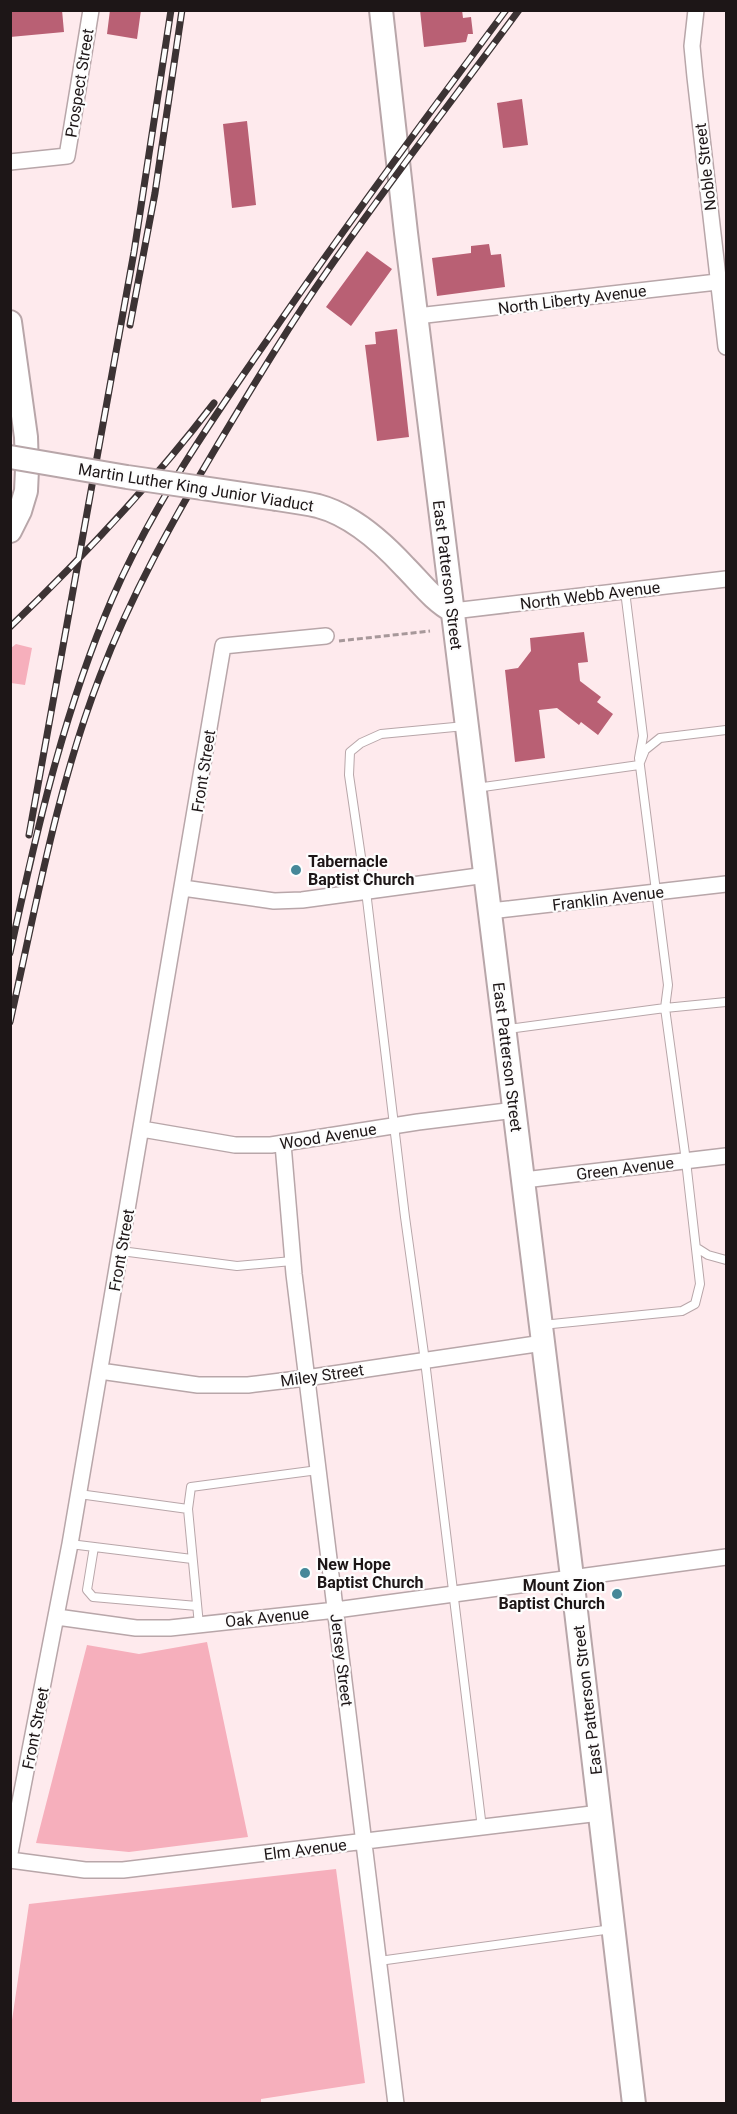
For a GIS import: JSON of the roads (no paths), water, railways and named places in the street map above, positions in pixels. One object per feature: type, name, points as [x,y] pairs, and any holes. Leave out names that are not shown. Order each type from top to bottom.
[{"type":"street","name":"Prospect Street","points":[[10,162],[68,156],[91,10]]},
{"type":"street","name":"East Patterson Street","points":[[381,10],[634,2103]]},
{"type":"street","name":"Noble Street","points":[[694,16],[692,46],[695,78],[723,281],[726,347]]},
{"type":"street","name":"North Liberty Avenue","points":[[417,316],[723,281]]},
{"type":"street","points":[[10,322],[13,367],[26,437],[27,469],[26,491],[15,521]]},
{"type":"street","name":"Martin Luther King Junior Viaduct","points":[[10,457],[320,507],[343,517],[383,544],[441,605],[453,611]]},
{"type":"street","name":"North Webb Avenue","points":[[453,611],[726,579]]},
{"type":"street","name":"Front Street","points":[[10,1852],[79,1494],[224,646],[326,636]]},
{"type":"street","points":[[183,888],[274,901],[302,900],[486,875]]},
{"type":"street","name":"Franklin Avenue","points":[[490,911],[726,884]]},
{"type":"street","name":"Wood Avenue","points":[[142,1129],[253,1146],[284,1144],[515,1110]]},
{"type":"street","name":"Jersey Street","points":[[284,1144],[292,1261],[396,2103]]},
{"type":"street","name":"Green Avenue","points":[[524,1180],[726,1156]]},
{"type":"street","name":"Miley Street","points":[[100,1371],[198,1385],[223,1386],[306,1378],[425,1361],[542,1334]]},
{"type":"street","name":"Oak Avenue","points":[[57,1617],[136,1628],[171,1628],[336,1610],[726,1557]]},
{"type":"street","name":"Elm Avenue","points":[[10,1860],[86,1870],[123,1870],[600,1813]]},
{"type":"lane","points":[[542,1334],[682,1311],[694,1304],[700,1284],[665,1008],[668,985],[639,765],[644,736],[625,591]]},
{"type":"lane","points":[[467,726],[381,734],[361,743],[350,752],[349,775],[366,891],[482,1828]]},
{"type":"lane","points":[[639,765],[645,750],[660,738],[726,730]]},
{"type":"lane","points":[[475,788],[639,765]]},
{"type":"lane","points":[[505,1030],[726,1002]]},
{"type":"lane","points":[[697,1248],[708,1255],[726,1260]]},
{"type":"lane","points":[[121,1251],[237,1266],[292,1261]]},
{"type":"lane","points":[[198,1625],[188,1509],[191,1487],[318,1470]]},
{"type":"lane","points":[[79,1494],[188,1509]]},
{"type":"lane","points":[[70,1544],[192,1559]]},
{"type":"lane","points":[[94,1547],[87,1590],[93,1597],[197,1605]]},
{"type":"lane","points":[[379,1961],[614,1929]]},
{"type":"railway","points":[[29,835],[134,252],[171,10]]},
{"type":"railway","points":[[130,325],[155,193],[182,10]]},
{"type":"railway","points":[[10,953],[41,818],[65,729],[112,599],[145,531],[183,466],[246,370],[355,215],[506,10]]},
{"type":"railway","points":[[10,1022],[59,804],[71,761],[100,676],[139,587],[201,474],[299,313],[375,204],[519,10]]},
{"type":"railway","points":[[10,627],[116,519],[214,403]]},
{"type":"place","name":"Tabernacle Baptist Church","points":[[296,870]]},
{"type":"place","name":"New Hope Baptist Church","points":[[305,1573]]},
{"type":"place","name":"Mount Zion Baptist Church","points":[[617,1594]]}]
